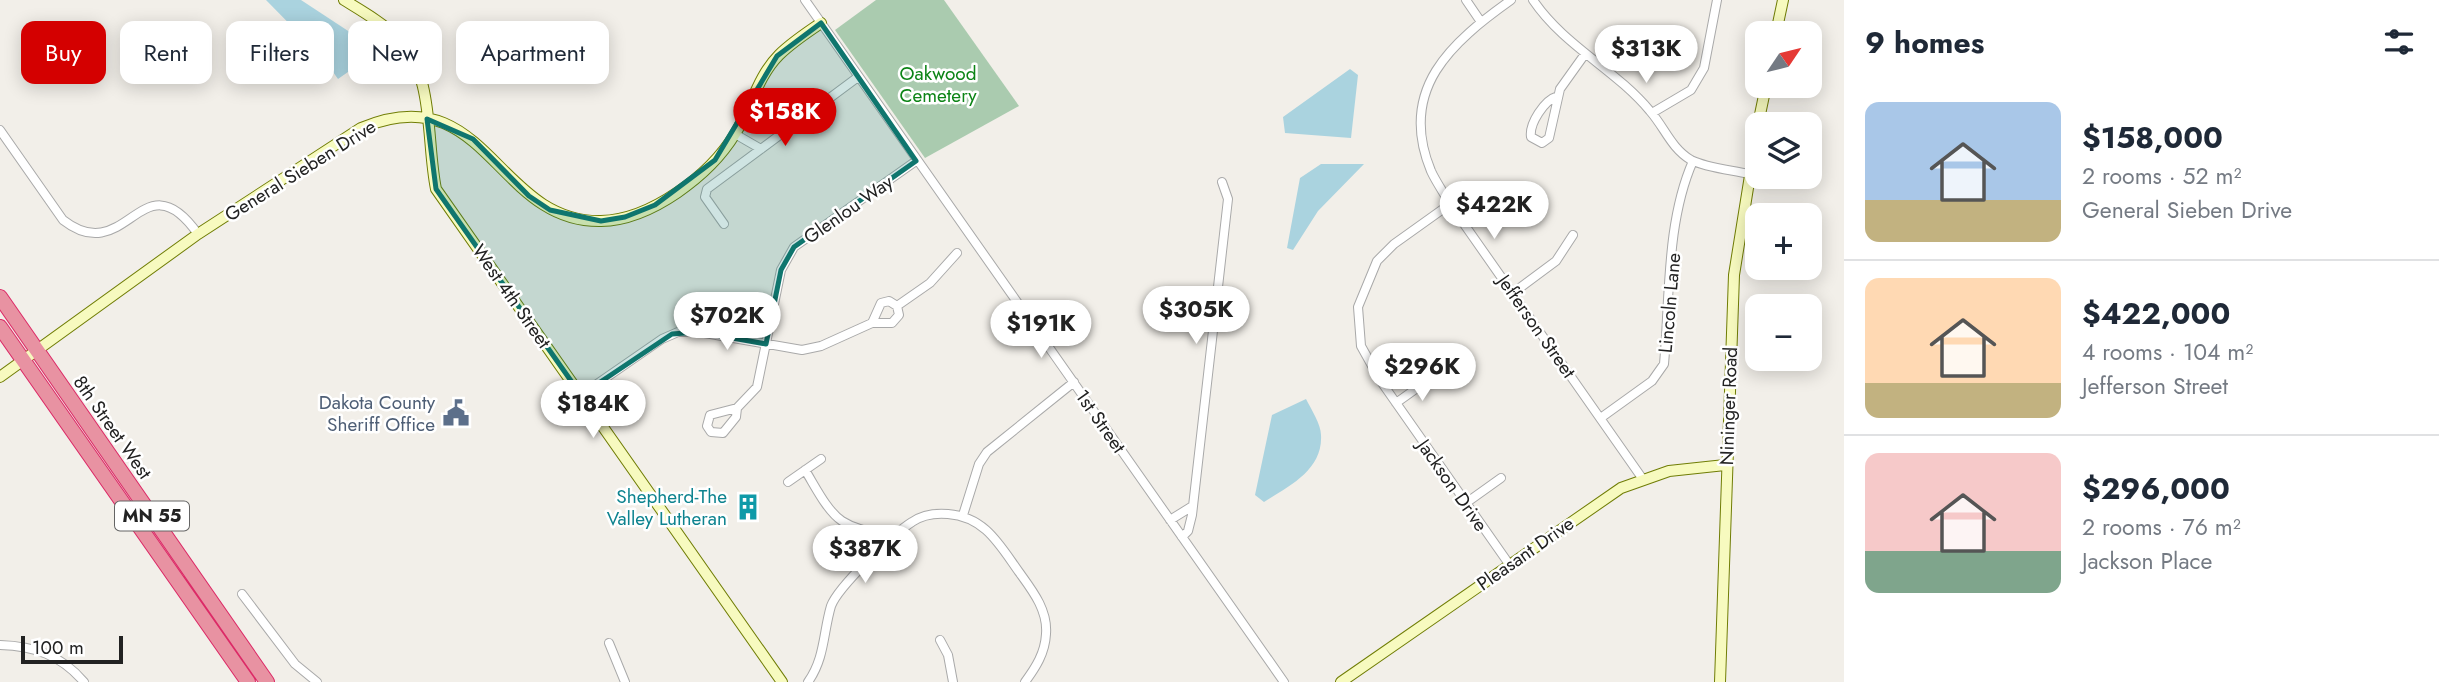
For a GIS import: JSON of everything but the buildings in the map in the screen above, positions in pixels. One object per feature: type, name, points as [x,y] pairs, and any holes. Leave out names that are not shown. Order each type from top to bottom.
[{"type":"highway","name":"8th Street West","points":[[0,297],[267,682]]},
{"type":"highway","name":"8th Street West","points":[[0,327],[248,682]]},
{"type":"street","points":[[344,0],[396,36],[405,46],[422,77],[427,119]]},
{"type":"street","name":"1st Street","points":[[805,0],[1284,682]]},
{"type":"street","points":[[1466,0],[1481,22]]},
{"type":"street","name":"Jefferson Street","points":[[1511,0],[1481,22],[1444,57],[1424,103],[1423,135],[1431,170],[1450,204],[1602,417],[1642,478]]},
{"type":"street","points":[[1533,0],[1557,31],[1627,86],[1652,113],[1672,145],[1693,161],[1745,173]]},
{"type":"street","points":[[1652,113],[1691,90],[1704,68],[1717,0]]},
{"type":"street","points":[[1779,21],[1783,0]]},
{"type":"street","name":"General Sieben Drive","points":[[0,377],[198,234],[360,128],[382,119],[427,119],[453,127],[474,139],[529,196],[550,210],[576,218],[601,221],[625,217],[654,205],[715,160],[735,134],[760,83],[777,57],[821,23]]},
{"type":"street","points":[[1558,96],[1552,98],[1533,122],[1531,138],[1536,141],[1542,143],[1552,132],[1558,96],[1585,54]]},
{"type":"street","points":[[724,223],[705,193],[858,77]]},
{"type":"street","name":"West 4th Street","points":[[427,119],[435,185],[782,682]]},
{"type":"street","points":[[0,130],[63,220],[76,230],[93,235],[113,229],[146,208],[159,204],[184,213],[198,234]]},
{"type":"street","points":[[735,134],[761,149]]},
{"type":"street","name":"Glenlou Way","points":[[737,408],[757,387],[781,270],[794,247],[916,160]]},
{"type":"street","name":"Lincoln Lane","points":[[1602,417],[1652,381],[1664,364],[1675,235],[1684,182],[1693,161]]},
{"type":"street","points":[[1182,537],[1191,526],[1191,507],[1228,199],[1222,182]]},
{"type":"street","name":"Nininger Road","points":[[1720,682],[1725,465],[1734,275],[1747,189]]},
{"type":"street","name":"Jackson Drive","points":[[1450,204],[1394,244],[1377,261],[1358,307],[1361,346],[1396,403],[1509,564]]},
{"type":"street","points":[[1513,293],[1556,261],[1573,235]]},
{"type":"street","points":[[581,395],[672,334],[694,331],[810,349],[872,323],[896,320],[897,306],[930,282],[957,253]]},
{"type":"street","points":[[872,323],[881,303],[889,301],[897,306]]},
{"type":"street","points":[[1396,403],[1431,378]]},
{"type":"street","points":[[963,515],[979,464],[987,452],[1074,382]]},
{"type":"street","points":[[788,482],[821,459]]},
{"type":"street","name":"Pleasant Drive","points":[[1341,682],[1598,501],[1642,478],[1696,466],[1725,465]]},
{"type":"street","points":[[805,470],[836,515],[848,524],[873,533],[885,547]]},
{"type":"street","points":[[1466,503],[1501,478]]},
{"type":"street","points":[[1170,520],[1191,507]]},
{"type":"street","points":[[808,682],[818,668],[825,648],[831,608],[836,595],[913,521],[936,513],[963,515],[991,533],[1044,612],[1046,634],[1040,662],[1025,682]]},
{"type":"street","points":[[242,594],[295,664],[317,682]]},
{"type":"street","points":[[940,640],[948,655],[953,682]]},
{"type":"street","points":[[610,643],[625,682]]},
{"type":"street","points":[[0,645],[44,651],[64,663],[84,682]]},
{"type":"highlighted area","points":[[821,23],[916,161],[794,247],[781,270],[766,344],[699,332],[672,334],[581,395],[436,189],[427,119],[473,139],[529,196],[550,210],[601,221],[625,217],[655,205],[715,160],[777,56]]},
{"type":"green space","name":"Oakwood Cemetery","points":[[876,0],[944,0],[1019,106],[925,158],[835,30]]},
{"type":"water","points":[[266,0],[301,0],[333,21],[287,21]]},
{"type":"water","points":[[334,22],[348,31],[348,72],[338,79],[334,73]]},
{"type":"water","points":[[1350,69],[1358,75],[1351,138],[1285,133],[1283,117]]},
{"type":"water","points":[[1321,164],[1364,164],[1318,211],[1293,250],[1287,248],[1300,178]]},
{"type":"water","points":[[1306,399],[1321,431],[1316,458],[1303,476],[1264,502],[1255,495],[1272,415]]},
{"type":"place","name":"Dakota County Sheriff Office","points":[[456,413]]},
{"type":"place","name":"Shepherd-The Valley Lutheran","points":[[748,507]]}]
